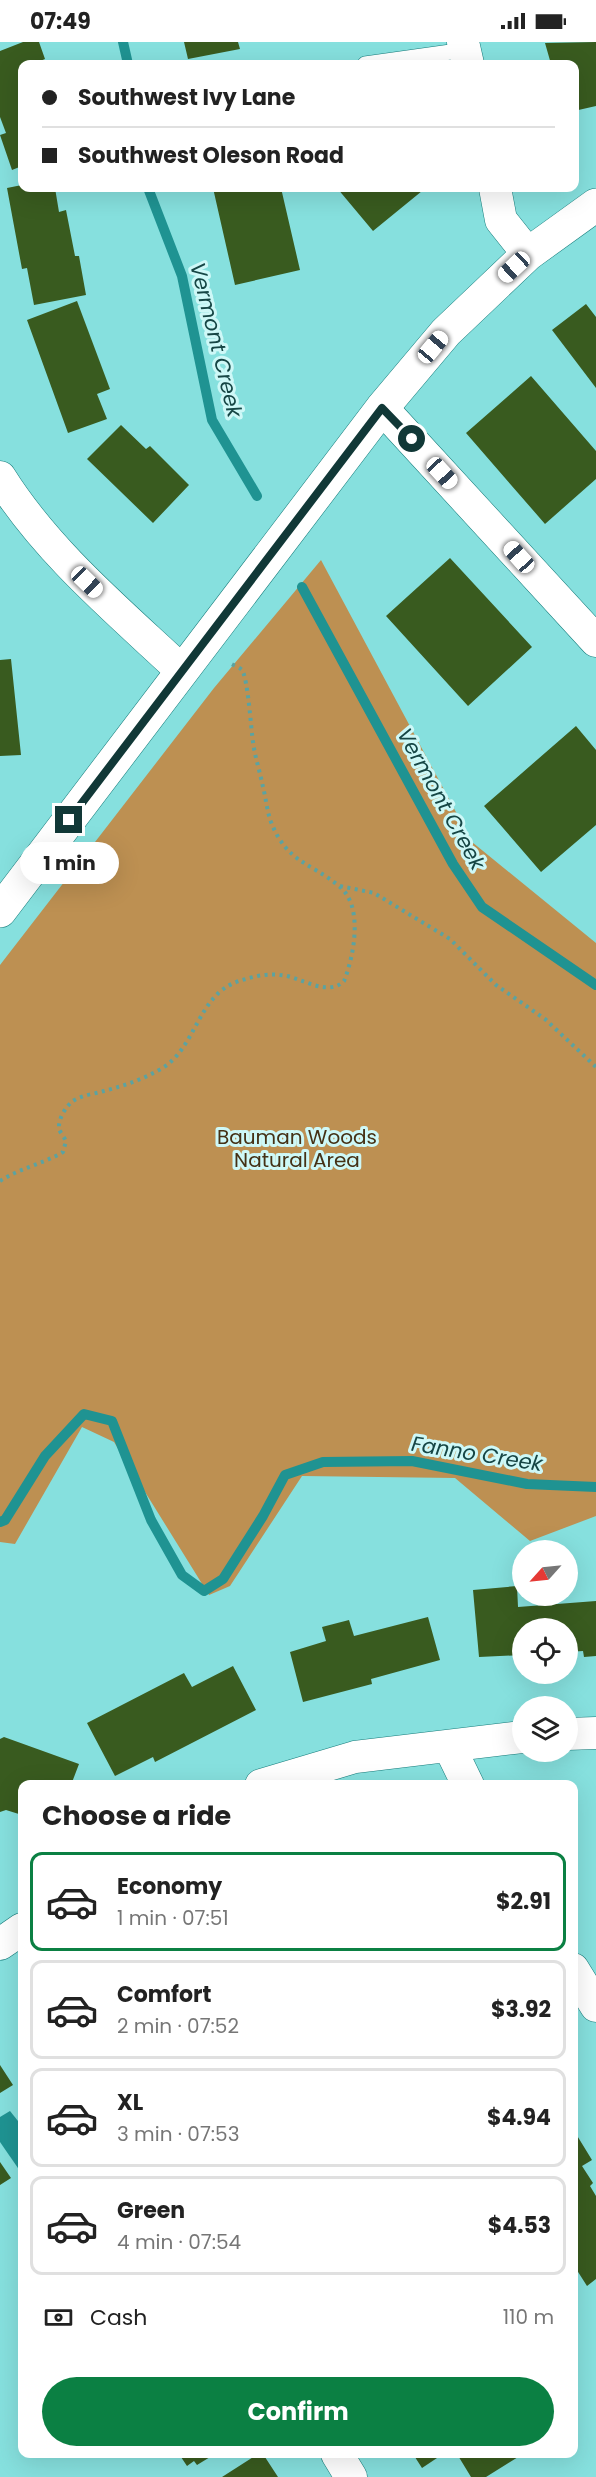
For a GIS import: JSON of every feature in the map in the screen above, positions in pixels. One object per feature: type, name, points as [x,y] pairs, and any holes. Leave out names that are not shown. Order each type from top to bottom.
[{"type":"main road","points":[[0,911],[382,408],[446,332],[528,254],[596,205]]},
{"type":"street","points":[[496,192],[501,220],[528,254]]},
{"type":"street","points":[[382,408],[596,641]]},
{"type":"street","points":[[0,477],[31,521],[72,568],[182,671]]},
{"type":"street","points":[[578,1734],[596,1733]]},
{"type":"street","points":[[278,1780],[355,1757],[512,1738]]},
{"type":"street","points":[[449,1746],[466,1780]]},
{"type":"street","points":[[578,1977],[596,2006]]},
{"type":"street","points":[[339,2458],[351,2477]]},
{"type":"lane","points":[[398,60],[465,52]]},
{"type":"path","points":[[230,662],[242,670],[253,745],[272,823],[288,851],[298,861],[340,886],[374,893],[450,939],[496,985],[545,1019],[596,1067]]},
{"type":"path","points":[[0,1181],[63,1152],[66,1141],[59,1129],[60,1122],[62,1114],[73,1101],[138,1081],[166,1066],[184,1048],[208,1004],[231,984],[270,974],[290,976],[322,987],[340,986],[350,967],[355,921],[345,893],[340,886]]},
{"type":"green space","name":"Bauman Woods Natural Area","points":[[321,560],[472,842],[596,943],[596,1516],[529,1540],[455,1478],[302,1476],[230,1586],[209,1595],[114,1442],[82,1427],[15,1544],[0,1542],[0,965],[214,688]]},
{"type":"water","points":[[10,2111],[18,2121],[18,2168],[0,2142],[0,2117]]},
{"type":"building","points":[[23,42],[39,42],[45,59],[18,60],[18,168],[12,170],[0,135],[6,133],[0,117],[0,51]]},
{"type":"building","points":[[184,42],[238,42],[240,49],[188,59]]},
{"type":"building","points":[[596,42],[596,106],[579,110],[579,60],[550,60],[545,43]]},
{"type":"building","points":[[18,186],[18,192],[56,192],[59,212],[66,210],[75,256],[79,256],[86,295],[34,305],[27,268],[22,269],[7,188]]},
{"type":"building","points":[[214,192],[282,192],[300,270],[235,285]]},
{"type":"building","points":[[340,192],[421,192],[373,231]]},
{"type":"building","points":[[77,301],[110,389],[97,394],[107,419],[68,433],[27,320]]},
{"type":"building","points":[[586,304],[596,317],[596,388],[552,330]]},
{"type":"building","points":[[531,376],[596,451],[596,479],[545,524],[466,433]]},
{"type":"building","points":[[121,425],[146,449],[150,446],[189,485],[153,523],[87,459]]},
{"type":"building","points":[[450,558],[532,647],[468,706],[386,616]]},
{"type":"building","points":[[11,659],[21,755],[0,756],[0,660]]},
{"type":"building","points":[[576,726],[596,750],[596,825],[541,872],[484,806]]},
{"type":"building","points":[[512,1586],[512,1606],[518,1607],[578,1606],[578,1602],[596,1601],[596,1656],[584,1657],[583,1651],[578,1651],[578,1618],[512,1618],[512,1655],[479,1657],[473,1590]]},
{"type":"building","points":[[428,1617],[440,1660],[371,1679],[372,1684],[303,1702],[290,1652],[326,1641],[322,1627],[349,1620],[354,1636]]},
{"type":"building","points":[[233,1666],[256,1710],[155,1762],[153,1757],[115,1776],[87,1723],[184,1673],[192,1687]]},
{"type":"building","points":[[4,1737],[79,1764],[73,1780],[18,1780],[18,1814],[6,1810],[0,1812],[0,1739]]},
{"type":"building","points":[[0,2065],[13,2085],[0,2093]]},
{"type":"building","points":[[578,2137],[592,2160],[582,2166],[593,2183],[590,2186],[596,2196],[596,2279],[587,2286],[578,2272]]},
{"type":"building","points":[[0,2162],[11,2178],[0,2185]]},
{"type":"building","points":[[182,2458],[208,2458],[197,2465],[194,2461],[187,2466]]},
{"type":"building","points":[[252,2458],[266,2458],[278,2477],[222,2477]]},
{"type":"building","points":[[416,2458],[437,2458],[422,2468]]},
{"type":"building","points":[[459,2458],[517,2458],[486,2477],[471,2477]]},
{"type":"waterway","name":"Vermont Creek","points":[[123,42],[127,60]]},
{"type":"waterway","name":"Vermont Creek","points":[[150,192],[182,276],[212,420],[257,496]]},
{"type":"waterway","name":"Vermont Creek","points":[[302,587],[453,864],[482,907],[596,985]]},
{"type":"waterway","name":"Fanno Creek","points":[[0,1522],[5,1520],[45,1456],[84,1414],[112,1421],[151,1520],[182,1575],[204,1591],[223,1579],[263,1516],[285,1475],[323,1462],[412,1461],[527,1484],[596,1487]]},
{"type":"route","points":[[69,820],[382,408],[412,439]]}]
